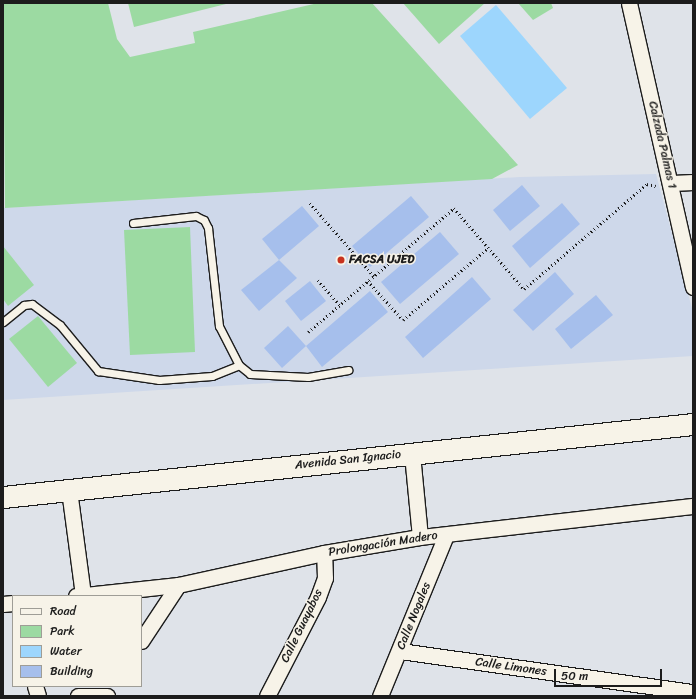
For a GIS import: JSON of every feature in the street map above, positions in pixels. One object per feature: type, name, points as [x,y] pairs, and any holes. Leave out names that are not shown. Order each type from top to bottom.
[{"type":"street","name":"Calzada Palmas 1","points":[[629,3],[672,183],[693,287]]},
{"type":"street","points":[[672,183],[693,182]]},
{"type":"street","name":"Avenida San Ignacio","points":[[3,497],[693,424]]},
{"type":"street","points":[[412,454],[420,537]]},
{"type":"street","points":[[69,490],[80,595]]},
{"type":"street","name":"Prolongación Madero","points":[[89,595],[178,585],[324,553],[420,537],[693,506]]},
{"type":"street","name":"Calle Nogales","points":[[380,696],[400,651],[446,534]]},
{"type":"street","name":"Calle Guayabos","points":[[267,696],[318,597],[325,578],[324,553]]},
{"type":"street","points":[[142,639],[178,585]]},
{"type":"street","name":"Calle Limones","points":[[400,651],[693,692]]},
{"type":"street","points":[[78,696],[107,693]]},
{"type":"lane","points":[[133,223],[196,216],[204,220],[208,228],[219,326],[239,365],[250,374],[308,377],[348,370]]},
{"type":"lane","points":[[3,322],[24,305],[32,304],[60,324],[98,371],[159,380],[212,376],[239,365]]},
{"type":"path","points":[[308,332],[454,208],[524,289],[647,184],[659,187],[672,183]]},
{"type":"path","points":[[310,203],[374,276]]},
{"type":"path","points":[[368,281],[403,320],[488,248]]},
{"type":"path","points":[[318,280],[340,305]]},
{"type":"shaded area","name":"FACSA UJED","points":[[656,174],[693,312],[693,356],[3,400],[3,208],[520,177]]},
{"type":"green space","points":[[3,3],[108,3],[117,39],[130,57],[195,43],[193,32],[318,3],[372,3],[518,165],[492,179],[5,208]]},
{"type":"green space","points":[[128,3],[230,3],[134,27]]},
{"type":"green space","points":[[403,3],[485,3],[439,44]]},
{"type":"green space","points":[[518,3],[551,3],[553,8],[533,20]]},
{"type":"green space","points":[[190,227],[195,352],[130,355],[124,230]]},
{"type":"green space","points":[[3,246],[34,285],[8,306],[3,299]]},
{"type":"green space","points":[[38,316],[77,363],[48,387],[9,339]]},
{"type":"water","points":[[496,5],[567,88],[530,119],[460,36]]},
{"type":"building","points":[[522,185],[540,206],[510,231],[493,210]]},
{"type":"building","points":[[411,196],[429,217],[370,267],[352,246]]},
{"type":"building","points":[[562,203],[580,224],[530,268],[512,246]]},
{"type":"building","points":[[302,206],[319,226],[279,260],[262,239]]},
{"type":"building","points":[[440,232],[459,254],[400,304],[381,282]]},
{"type":"building","points":[[279,260],[297,278],[259,311],[241,290]]},
{"type":"building","points":[[555,272],[574,294],[533,331],[513,310]]},
{"type":"building","points":[[472,277],[491,299],[423,358],[405,337]]},
{"type":"building","points":[[310,281],[326,301],[301,321],[285,301]]},
{"type":"building","points":[[370,291],[388,312],[322,367],[306,346]]},
{"type":"building","points":[[596,295],[613,315],[571,349],[555,329]]},
{"type":"building","points":[[288,326],[306,346],[282,368],[264,348]]},
{"type":"place","name":"FACSA UJED","points":[[341,260]]}]
